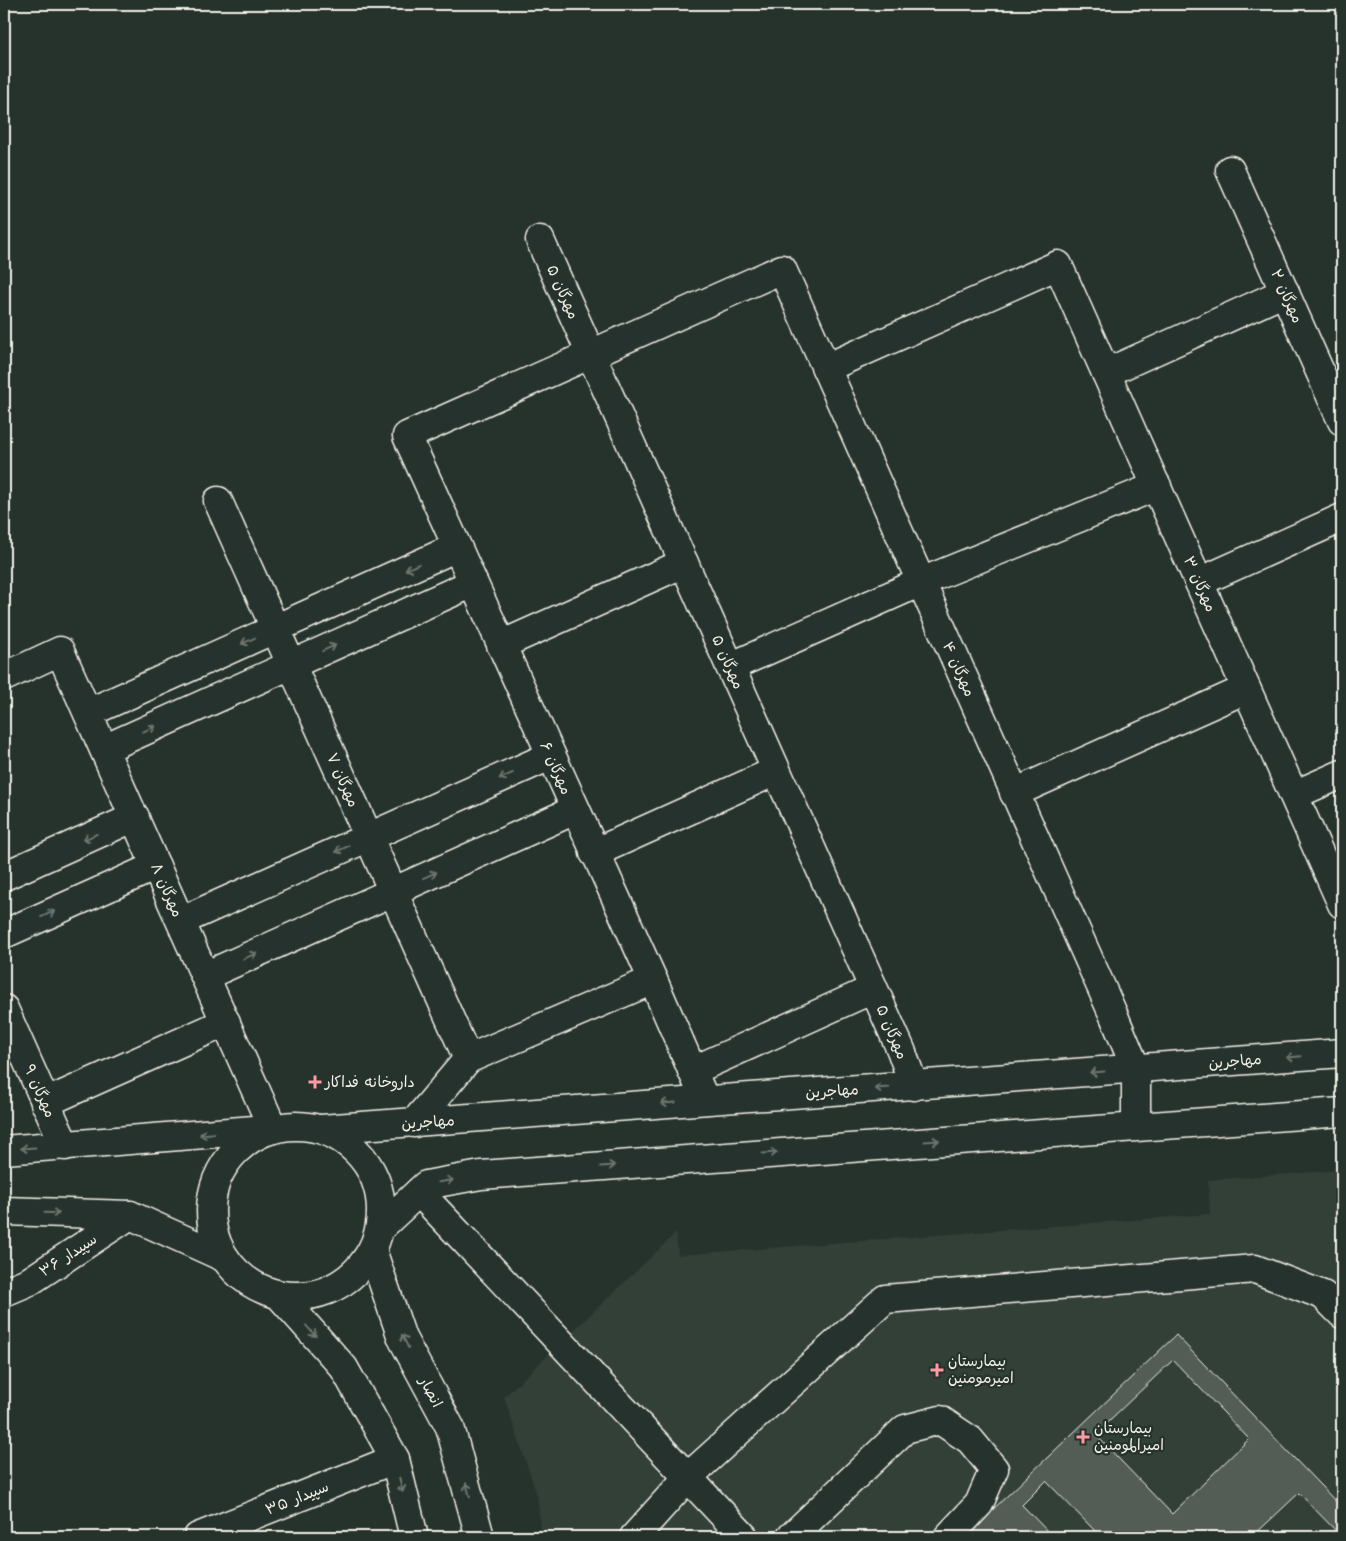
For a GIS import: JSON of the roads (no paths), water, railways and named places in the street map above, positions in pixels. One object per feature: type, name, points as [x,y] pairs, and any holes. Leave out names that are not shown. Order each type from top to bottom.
[{"type":"street","name":"مهرگان ۲","points":[[1230,170],[1342,421]]},
{"type":"street","name":"مهرگان ۵","points":[[540,240],[873,989],[914,1086]]},
{"type":"street","name":"مهرگان ۳","points":[[826,368],[1058,265],[1342,904]]},
{"type":"street","name":"مهرگان ۴","points":[[591,354],[782,269],[1136,1069]]},
{"type":"street","points":[[1106,373],[1285,292]]},
{"type":"street","name":"مهرگان ۶","points":[[591,354],[407,436],[550,756],[653,980],[705,1100]]},
{"type":"street","points":[[730,667],[921,582],[1157,486]]},
{"type":"street","name":"مهرگان ۷","points":[[218,501],[468,1059]]},
{"type":"street","points":[[1199,582],[1342,518]]},
{"type":"street","points":[[88,712],[457,547]]},
{"type":"street","points":[[501,645],[684,563]]},
{"type":"street","points":[[104,749],[473,583]]},
{"type":"street","name":"مهرگان ۸","points":[[4,676],[60,651],[273,1129]]},
{"type":"street","points":[[1014,793],[1246,689]]},
{"type":"street","points":[[181,921],[550,756]]},
{"type":"street","points":[[594,853],[776,771]]},
{"type":"street","points":[[1294,796],[1342,774]]},
{"type":"street","points":[[205,976],[575,810]]},
{"type":"street","points":[[4,876],[135,817]]},
{"type":"street","points":[[4,934],[156,866]]},
{"type":"street","points":[[414,1123],[468,1059],[653,980]]},
{"type":"street","points":[[692,1071],[873,989]]},
{"type":"street","name":"مهرگان ۹","points":[[4,1009],[65,1146]]},
{"type":"street","points":[[46,1103],[226,1022]]},
{"type":"street","name":"مهاجرین","points":[[321,1129],[1342,1053]]},
{"type":"street","points":[[1136,1069],[1136,1126]]},
{"type":"street","points":[[273,1129],[250,1140],[233,1155],[220,1173],[213,1194],[211,1216],[215,1238],[225,1258],[239,1275],[258,1288],[279,1295],[301,1296],[323,1292],[343,1282],[360,1268],[376,1239],[426,1185],[481,1175],[1342,1112]]},
{"type":"street","points":[[4,1150],[296,1126],[321,1129],[344,1141],[363,1157],[376,1179],[382,1203],[376,1239]]},
{"type":"street","points":[[419,1192],[744,1537]]},
{"type":"street","points":[[4,1212],[130,1215],[225,1258]]},
{"type":"street","name":"سپیدار ۳۶","points":[[4,1292],[30,1281],[130,1215]]},
{"type":"street","name":"انصار","points":[[376,1239],[402,1338],[450,1427],[480,1537]]},
{"type":"street","points":[[634,1537],[688,1478],[884,1299],[1255,1269],[1323,1295],[1342,1314]]},
{"type":"street","points":[[279,1295],[344,1368],[395,1459],[414,1537]]},
{"type":"street","points":[[791,1537],[906,1429],[940,1420],[970,1440],[994,1469],[979,1504],[948,1537]]},
{"type":"street","name":"سپیدار ۳۵","points":[[198,1537],[395,1459]]},
{"type":"place","name":"داروخانه فداکار","points":[[315,1082]]},
{"type":"place","name":"بیمارستان امیرمومنین","points":[[937,1370]]},
{"type":"place","name":"بیمارستان امیرالمومنین","points":[[1083,1437]]}]
